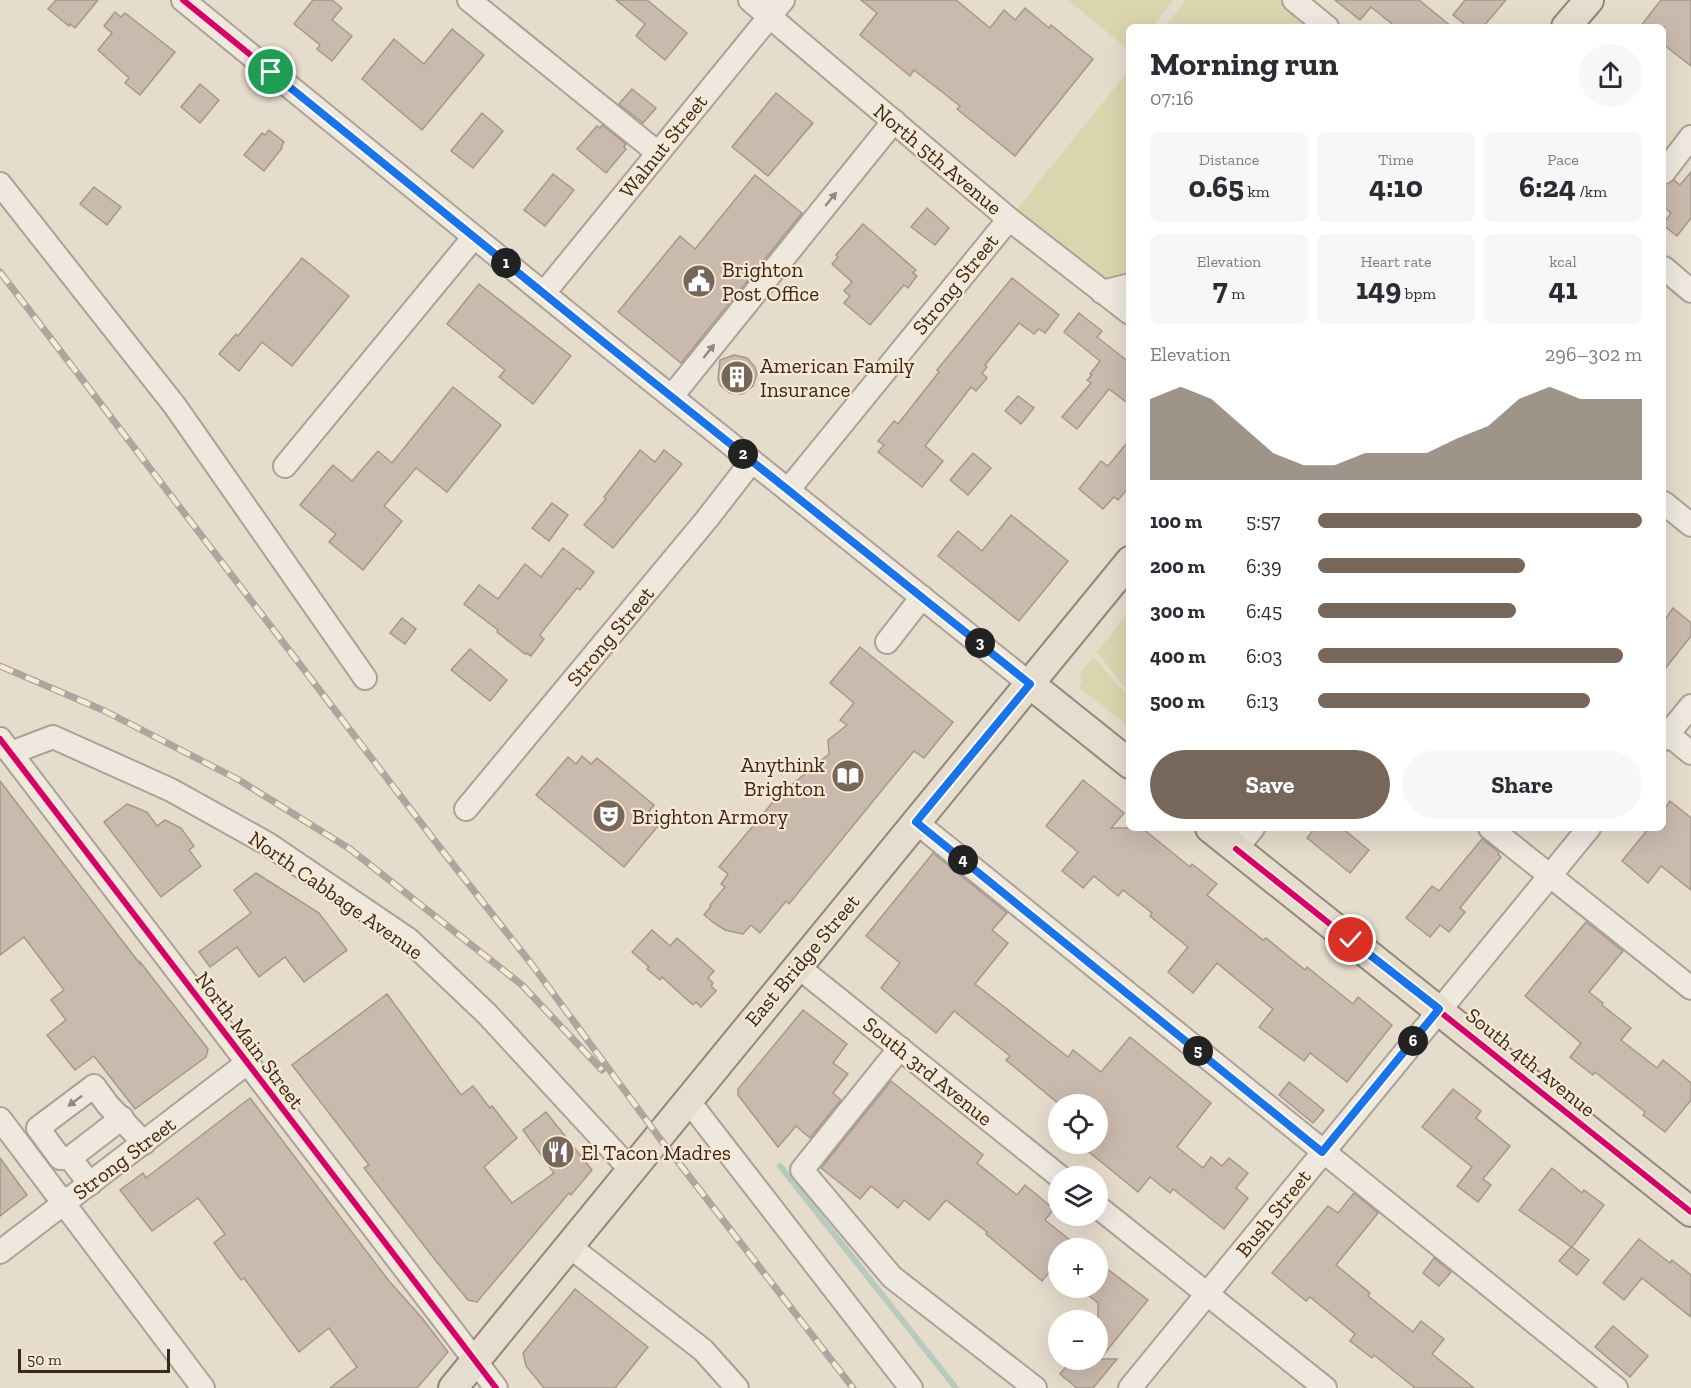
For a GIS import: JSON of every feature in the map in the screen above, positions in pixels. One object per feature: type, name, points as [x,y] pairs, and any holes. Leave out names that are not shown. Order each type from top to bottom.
[{"type":"main road","points":[[1569,24],[1589,0]]},
{"type":"main road","name":"East Bridge Street","points":[[453,1388],[687,1099],[1126,566]]},
{"type":"main road","points":[[1030,684],[1126,761]]},
{"type":"main road","name":"South 4th Avenue","points":[[1220,831],[1245,839],[1439,1009],[1688,1204]]},
{"type":"street","points":[[183,0],[1030,684]]},
{"type":"street","points":[[469,0],[658,153]]},
{"type":"street","name":"North 5th Avenue","points":[[750,0],[776,8],[894,121],[1009,219],[1126,310]]},
{"type":"street","points":[[1294,0],[1323,24]]},
{"type":"street","name":"Walnut Street","points":[[544,293],[776,8]]},
{"type":"street","points":[[672,396],[894,121]]},
{"type":"street","points":[[1666,169],[1691,137]]},
{"type":"street","points":[[0,184],[175,406],[365,678]]},
{"type":"street","name":"Strong Street","points":[[788,490],[1009,219]]},
{"type":"street","points":[[285,466],[474,237]]},
{"type":"street","points":[[1666,270],[1691,291]]},
{"type":"street","points":[[1102,292],[1126,286]]},
{"type":"street","name":"Strong Street","points":[[466,808],[707,519],[752,461]]},
{"type":"street","points":[[1666,505],[1691,525]]},
{"type":"street","points":[[887,642],[922,597]]},
{"type":"street","points":[[1666,734],[1691,706]]},
{"type":"street","points":[[1666,736],[1691,753]]},
{"type":"street","name":"North Cabbage Avenue","points":[[5,746],[53,737],[171,790],[282,853],[408,939],[487,1014],[631,1170]]},
{"type":"street","name":"North Main Street","points":[[5,746],[496,1388]]},
{"type":"street","points":[[916,822],[1616,1388]]},
{"type":"street","points":[[1494,831],[1691,988]]},
{"type":"street","name":"Bush Street","points":[[1130,1388],[1587,831]]},
{"type":"street","name":"South 3rd Avenue","points":[[797,966],[1048,1167]]},
{"type":"street","points":[[900,1048],[802,1170],[892,1277],[1035,1388]]},
{"type":"street","name":"Strong Street","points":[[0,1252],[247,1063]]},
{"type":"street","points":[[122,1118],[70,1158],[60,1158],[38,1128],[94,1086],[108,1105],[122,1118],[144,1143]]},
{"type":"street","points":[[687,1099],[911,1388]]},
{"type":"street","points":[[0,1119],[203,1388]]},
{"type":"street","points":[[70,1158],[90,1184]]},
{"type":"street","points":[[1108,1215],[1325,1388]]},
{"type":"street","points":[[569,1246],[703,1350],[737,1388]]},
{"type":"shaded area","points":[[1068,0],[1174,0],[1154,24],[1126,24],[1126,48]]},
{"type":"shaded area","points":[[1186,0],[1294,0],[1323,24],[1167,24]]},
{"type":"shaded area","points":[[1126,74],[1126,311],[1009,219]]},
{"type":"shaded area","points":[[1126,616],[1126,687],[1096,653]]},
{"type":"shaded area","points":[[1093,657],[1126,692],[1126,725],[1080,688],[1082,681],[1080,672]]},
{"type":"building","points":[[56,0],[98,0],[75,28],[70,24],[69,26],[48,9]]},
{"type":"building","points":[[313,0],[332,0],[342,8],[332,20],[352,36],[332,61],[317,49],[320,45],[294,24]]},
{"type":"building","points":[[616,0],[647,0],[687,33],[665,60],[636,36],[645,24]]},
{"type":"building","points":[[861,0],[956,0],[990,28],[1004,10],[1015,20],[1025,8],[1049,28],[1051,25],[1093,59],[1015,156],[957,109],[960,106],[914,70],[910,76],[860,35],[877,13]]},
{"type":"building","points":[[1335,0],[1419,0],[1448,24],[1392,24],[1371,7],[1360,20]]},
{"type":"building","points":[[1465,0],[1506,0],[1486,24],[1464,24],[1453,15]]},
{"type":"building","points":[[1661,0],[1691,0],[1691,66],[1666,47],[1666,24],[1642,24]]},
{"type":"building","points":[[115,12],[121,17],[125,13],[175,52],[140,95],[125,83],[129,78],[98,50],[112,33],[104,26]]},
{"type":"building","points":[[452,29],[484,55],[422,130],[362,79],[394,39],[424,64]]},
{"type":"building","points":[[200,84],[219,100],[200,123],[181,107]]},
{"type":"building","points":[[632,89],[656,108],[643,123],[619,104]]},
{"type":"building","points":[[776,93],[813,123],[768,176],[732,147]]},
{"type":"building","points":[[482,113],[503,131],[473,168],[451,151]]},
{"type":"building","points":[[602,125],[626,144],[624,147],[626,149],[606,173],[577,149],[597,126],[600,128]]},
{"type":"building","points":[[269,130],[284,142],[264,171],[244,155],[262,133],[265,135]]},
{"type":"building","points":[[1691,172],[1691,218],[1677,236],[1666,228],[1666,220],[1671,213],[1666,209],[1666,184],[1674,180],[1680,185]]},
{"type":"building","points":[[553,174],[574,190],[545,226],[524,210]]},
{"type":"building","name":"Brighton Post Office","points":[[755,175],[802,213],[681,363],[618,312],[680,236],[695,249]]},
{"type":"building","points":[[94,187],[121,207],[107,225],[80,204]]},
{"type":"building","points":[[927,208],[949,228],[935,245],[911,227]]},
{"type":"building","points":[[863,224],[916,270],[913,273],[917,276],[908,288],[904,285],[870,325],[844,303],[850,296],[844,291],[852,282],[832,264],[838,257],[836,255]]},
{"type":"building","points":[[302,258],[349,296],[292,366],[262,342],[239,371],[219,354],[236,334],[238,336]]},
{"type":"building","points":[[1012,278],[1059,315],[1045,333],[1039,329],[1034,334],[1019,323],[985,365],[987,367],[982,373],[987,378],[976,391],[971,387],[925,446],[943,461],[922,487],[878,452],[884,445],[878,441],[894,421],[898,424],[939,372],[937,370]]},
{"type":"building","points":[[479,284],[571,356],[533,404],[499,377],[505,370],[447,324]]},
{"type":"building","points":[[1079,313],[1102,331],[1097,337],[1126,360],[1126,402],[1109,389],[1077,429],[1062,417],[1091,383],[1087,380],[1100,361],[1064,332]]},
{"type":"building","name":"American Family Insurance","points":[[734,355],[747,358],[755,367],[757,374],[753,386],[742,394],[730,393],[720,385],[718,379],[720,360]]},
{"type":"building","points":[[453,387],[501,425],[447,492],[416,468],[384,506],[402,521],[363,570],[329,542],[336,534],[300,505],[333,465],[352,481],[378,451],[392,463]]},
{"type":"building","points":[[1018,396],[1034,408],[1021,424],[1005,411]]},
{"type":"building","points":[[1126,444],[1126,491],[1118,500],[1114,497],[1103,509],[1079,489],[1101,461],[1108,466]]},
{"type":"building","points":[[640,450],[655,462],[664,450],[682,464],[613,548],[584,525],[606,499],[604,497]]},
{"type":"building","points":[[973,453],[991,468],[968,495],[950,480]]},
{"type":"building","points":[[552,503],[568,515],[549,541],[532,528]]},
{"type":"building","points":[[1011,515],[1068,561],[1019,621],[938,556],[958,531],[982,551]]},
{"type":"building","points":[[563,548],[594,572],[580,590],[577,588],[541,633],[540,636],[544,639],[531,656],[525,654],[464,604],[479,585],[498,599],[525,564],[541,577]]},
{"type":"building","points":[[1673,608],[1691,623],[1691,636],[1666,667],[1666,618]]},
{"type":"building","points":[[402,618],[416,629],[405,644],[390,633]]},
{"type":"building","name":"Anythink Brighton","points":[[860,647],[953,722],[924,758],[914,751],[789,904],[786,901],[760,933],[751,925],[743,934],[725,930],[704,915],[725,887],[721,884],[728,874],[719,867],[777,797],[829,754],[828,740],[847,725],[840,720],[854,703],[830,683]]},
{"type":"building","points":[[470,649],[507,680],[490,701],[451,670]]},
{"type":"building","name":"Brighton Armory","points":[[582,756],[591,764],[597,758],[654,805],[649,811],[662,821],[624,867],[536,795],[568,757],[576,764]]},
{"type":"building","points":[[1083,780],[1124,813],[1111,828],[1146,831],[1190,867],[1192,864],[1217,884],[1207,895],[1263,940],[1266,938],[1305,970],[1307,967],[1353,1004],[1358,997],[1392,1025],[1347,1082],[1310,1053],[1304,1061],[1259,1027],[1273,1009],[1217,963],[1193,993],[1168,972],[1188,947],[1150,916],[1152,913],[1123,890],[1118,896],[1094,876],[1083,888],[1062,871],[1078,852],[1046,826]]},
{"type":"building","points":[[0,781],[208,1049],[206,1057],[135,1109],[94,1056],[75,1070],[47,1035],[66,1020],[51,1000],[64,990],[24,937],[0,955]]},
{"type":"building","points":[[1670,801],[1691,818],[1691,890],[1661,866],[1648,883],[1622,861],[1647,831],[1666,831],[1666,807]]},
{"type":"building","points":[[127,804],[147,812],[157,826],[165,820],[181,828],[194,846],[189,850],[201,866],[161,897],[104,822]]},
{"type":"building","points":[[1313,831],[1346,831],[1369,850],[1350,873],[1307,838]]},
{"type":"building","points":[[1482,839],[1499,852],[1501,857],[1460,908],[1465,912],[1449,932],[1440,925],[1430,937],[1406,918],[1432,886],[1439,891]]},
{"type":"building","points":[[933,853],[1007,913],[992,930],[1008,943],[975,984],[1068,1057],[1073,1050],[1101,1072],[1130,1037],[1211,1103],[1177,1147],[1203,1168],[1211,1157],[1222,1166],[1229,1158],[1248,1173],[1236,1188],[1248,1198],[1224,1229],[1173,1189],[1170,1193],[1150,1177],[1138,1192],[1091,1154],[1108,1154],[1108,1094],[1048,1095],[1006,1060],[1010,1056],[954,1011],[936,1033],[881,988],[900,963],[866,936]]},
{"type":"building","points":[[256,873],[319,913],[347,950],[304,982],[285,957],[259,977],[237,947],[210,967],[199,952],[251,913],[234,890]]},
{"type":"building","points":[[1586,922],[1623,951],[1589,992],[1631,1028],[1621,1040],[1657,1068],[1663,1060],[1691,1083],[1691,1100],[1665,1132],[1643,1115],[1645,1112],[1595,1072],[1593,1075],[1570,1057],[1581,1043],[1525,996]]},
{"type":"building","points":[[652,930],[670,946],[677,938],[714,971],[708,978],[716,991],[701,1007],[696,1002],[693,1005],[662,977],[660,980],[632,952]]},
{"type":"building","points":[[387,994],[461,1095],[473,1086],[517,1138],[484,1167],[512,1203],[554,1173],[523,1130],[546,1112],[592,1170],[571,1195],[569,1193],[477,1302],[468,1300],[436,1261],[364,1168],[369,1165],[292,1065]]},
{"type":"building","points":[[803,1010],[847,1044],[833,1063],[848,1074],[833,1093],[841,1100],[810,1138],[796,1126],[778,1147],[738,1095],[738,1089]]},
{"type":"building","points":[[891,1081],[983,1155],[977,1163],[1017,1195],[1025,1185],[1048,1204],[1048,1216],[1045,1220],[1048,1226],[1052,1226],[1068,1238],[1048,1238],[1048,1274],[1042,1281],[986,1234],[987,1232],[946,1200],[929,1220],[904,1200],[898,1208],[871,1186],[860,1199],[821,1168]]},
{"type":"building","points":[[1289,1082],[1324,1110],[1313,1123],[1279,1095]]},
{"type":"building","points":[[1453,1089],[1481,1111],[1476,1118],[1510,1146],[1483,1179],[1491,1185],[1478,1202],[1457,1186],[1472,1167],[1422,1127]]},
{"type":"building","points":[[250,1098],[389,1281],[448,1352],[417,1388],[330,1388],[357,1367],[329,1328],[299,1352],[244,1278],[241,1280],[214,1243],[225,1234],[198,1198],[152,1231],[120,1190],[143,1173],[146,1178]]},
{"type":"building","points":[[0,1158],[27,1195],[0,1216]]},
{"type":"building","points":[[1552,1168],[1582,1193],[1584,1190],[1604,1205],[1572,1247],[1589,1260],[1577,1275],[1559,1261],[1571,1247],[1519,1210]]},
{"type":"building","points":[[1354,1193],[1378,1213],[1336,1265],[1370,1293],[1368,1296],[1413,1332],[1421,1321],[1444,1339],[1432,1354],[1474,1388],[1415,1388],[1374,1355],[1372,1358],[1350,1341],[1355,1334],[1310,1297],[1306,1301],[1272,1273],[1328,1206],[1338,1213]]},
{"type":"building","points":[[1639,1239],[1670,1263],[1672,1260],[1691,1275],[1691,1317],[1642,1278],[1624,1300],[1603,1283]]},
{"type":"building","points":[[1434,1258],[1451,1272],[1439,1286],[1423,1273]]},
{"type":"building","points":[[1108,1270],[1148,1300],[1108,1349],[1108,1310],[1098,1310],[1098,1303],[1092,1298],[1108,1298]]},
{"type":"building","points":[[575,1289],[648,1347],[615,1388],[544,1388],[526,1366],[523,1353]]},
{"type":"building","points":[[1613,1326],[1648,1356],[1630,1377],[1595,1347]]},
{"type":"building","points":[[1108,1359],[1117,1359],[1108,1370]]},
{"type":"building","points":[[1063,1370],[1108,1370],[1093,1388],[1077,1388],[1060,1374]]},
{"type":"waterway","points":[[780,1166],[956,1388]]},
{"type":"railway","points":[[0,272],[533,966],[658,1136],[853,1388]]},
{"type":"railway","points":[[0,666],[105,711],[239,780],[350,849],[522,985],[602,1070]]},
{"type":"cycle path","points":[[183,0],[612,349],[1030,684]]},
{"type":"cycle path","points":[[0,739],[496,1388]]},
{"type":"cycle path","points":[[1236,849],[1691,1212]]},
{"type":"place","name":"Brighton Post Office","points":[[699,281]]},
{"type":"place","name":"American Family Insurance","points":[[737,377]]},
{"type":"place","name":"Anythink Brighton","points":[[848,776]]},
{"type":"place","name":"Brighton Armory","points":[[609,816]]},
{"type":"place","name":"El Tacon Madres","points":[[558,1152]]},
{"type":"route","points":[[271,72],[1030,684],[916,822],[1322,1152],[1439,1009],[1351,940]]}]
